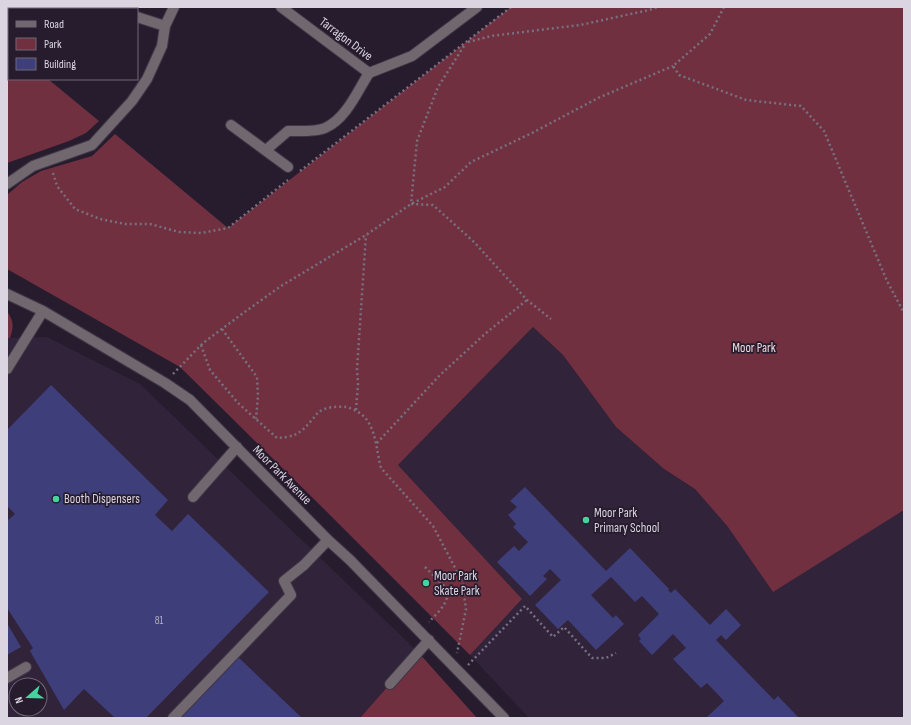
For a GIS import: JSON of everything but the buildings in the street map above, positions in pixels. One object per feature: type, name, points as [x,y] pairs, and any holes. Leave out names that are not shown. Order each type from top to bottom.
[{"type":"street","points":[[7,184],[33,166],[92,145],[132,101],[147,79],[162,46],[165,26],[174,7]]},
{"type":"street","name":"Tarragon Drive","points":[[281,7],[369,73],[412,56],[475,8]]},
{"type":"street","points":[[138,17],[165,26]]},
{"type":"street","points":[[266,150],[288,131],[300,132],[324,129],[341,116],[369,73]]},
{"type":"street","points":[[231,125],[288,167]]},
{"type":"street","name":"Moor Park Avenue","points":[[7,294],[43,311],[165,382],[190,400],[461,672],[504,718]]},
{"type":"street","points":[[7,369],[43,311]]},
{"type":"street","points":[[193,497],[237,447]]},
{"type":"street","points":[[173,718],[291,595],[284,581],[304,565],[328,540]]},
{"type":"street","points":[[390,684],[429,640]]},
{"type":"street","points":[[7,678],[26,667]]},
{"type":"path","points":[[411,204],[418,141],[438,87],[466,43],[491,36],[580,25],[658,7]]},
{"type":"path","points":[[165,382],[200,345],[222,328],[281,286],[366,235],[411,204],[445,187],[471,162],[532,133],[598,98],[673,66],[710,34],[724,7]]},
{"type":"path","points":[[673,66],[679,75],[746,100],[801,106],[824,131],[887,281],[904,312]]},
{"type":"path","points":[[411,204],[433,205],[474,242],[527,300],[551,319]]},
{"type":"path","points":[[356,410],[358,384],[357,369],[366,235]]},
{"type":"path","points":[[377,443],[440,376],[486,333],[527,300]]},
{"type":"path","points":[[222,328],[257,377],[258,396],[256,419]]},
{"type":"path","points":[[200,345],[210,370],[238,403],[277,438],[290,438],[304,429],[320,411],[340,406],[356,410],[368,421],[377,443],[378,457],[381,468],[433,526],[462,581],[466,609],[459,645],[453,665]]},
{"type":"path","points":[[420,632],[442,609],[448,594],[447,589],[425,567]]},
{"type":"path","points":[[461,672],[525,606],[554,637],[564,627],[592,658],[606,658],[616,653]]},
{"type":"shaded area","name":"Moor Park Primary School","points":[[533,327],[563,355],[616,427],[664,469],[695,489],[728,527],[901,513],[904,510],[904,718],[529,718],[470,655],[522,599],[398,465]]},
{"type":"shaded area","points":[[47,337],[140,384],[418,652],[360,718],[7,718],[7,338]]},
{"type":"green space","name":"Moor Park","points":[[511,7],[904,7],[904,510],[773,592],[728,527],[695,489],[664,469],[616,427],[563,355],[533,327],[398,465],[522,599],[470,655],[180,367],[7,269],[7,195],[22,182],[41,171],[92,156],[115,134],[228,228]]},
{"type":"green space","points":[[7,45],[8,80],[49,80],[99,121],[86,133],[69,141],[7,163]]},
{"type":"green space","points":[[7,311],[13,324],[10,338],[7,338]]},
{"type":"green space","points":[[418,652],[477,718],[360,718]]},
{"type":"place","name":"Booth Dispensers","points":[[56,499]]},
{"type":"place","name":"Moor Park Primary School","points":[[586,520]]},
{"type":"place","name":"Moor Park Skate Park","points":[[426,583]]}]
